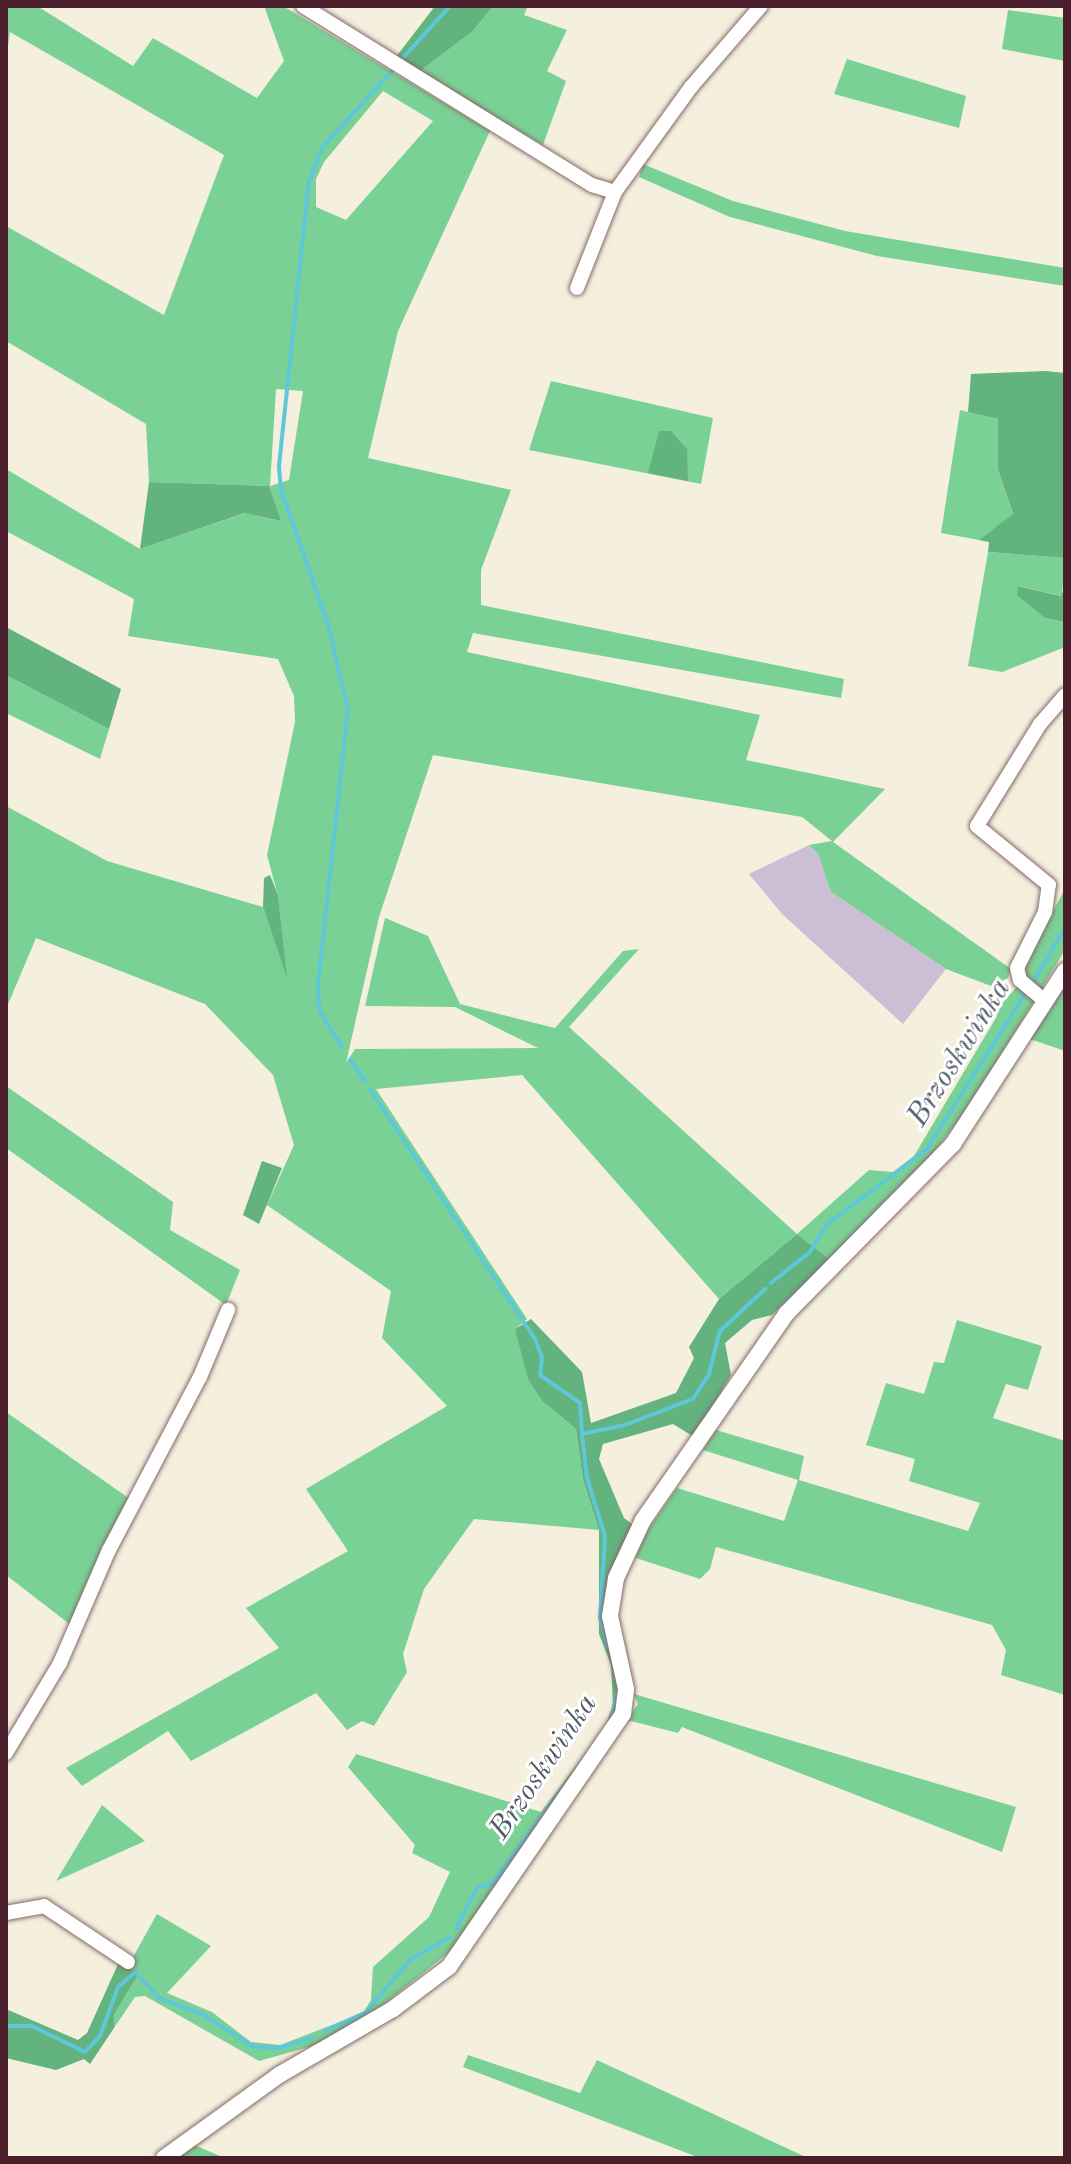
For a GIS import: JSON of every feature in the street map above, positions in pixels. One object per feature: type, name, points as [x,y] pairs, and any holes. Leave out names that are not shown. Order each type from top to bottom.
[{"type":"street","points":[[303,6],[592,185],[615,192]]},
{"type":"street","points":[[577,288],[615,192],[691,87],[761,6]]},
{"type":"street","points":[[1034,991],[1019,957],[1045,912],[1049,885],[977,826],[1040,724],[1065,695]]},
{"type":"street","points":[[164,2158],[279,2075],[393,2009],[449,1967],[623,1714],[626,1689],[610,1616],[616,1578],[643,1520],[787,1313],[953,1144],[1034,991],[1065,971]]},
{"type":"street","points":[[6,1753],[60,1663],[109,1550],[194,1389],[228,1310]]},
{"type":"street","points":[[6,1913],[44,1906],[128,1962]]},
{"type":"shaded area","points":[[809,845],[818,854],[831,892],[946,969],[903,1024],[782,914],[749,874]]},
{"type":"green space","points":[[6,6],[37,6],[133,66],[153,38],[257,98],[284,61],[264,6],[283,6],[490,131],[398,331],[368,458],[511,490],[481,570],[481,605],[844,679],[841,698],[473,633],[467,652],[760,715],[746,760],[885,789],[833,842],[1011,969],[1008,978],[991,986],[946,969],[831,892],[818,854],[809,845],[832,841],[802,817],[433,755],[379,917],[346,1063],[355,1049],[538,1048],[455,1007],[365,1006],[385,918],[428,936],[460,1004],[555,1028],[623,951],[639,949],[569,1027],[797,1234],[719,1299],[522,1075],[376,1089],[527,1319],[515,1329],[543,1402],[576,1429],[583,1480],[599,1530],[474,1519],[424,1589],[403,1654],[407,1672],[374,1726],[362,1721],[347,1730],[316,1693],[191,1761],[168,1731],[82,1786],[66,1768],[279,1648],[246,1608],[348,1551],[306,1489],[447,1406],[382,1338],[391,1291],[267,1205],[294,1145],[273,1075],[205,1004],[36,938],[6,1009],[6,806],[107,861],[263,907],[286,973],[278,896],[267,855],[295,722],[294,696],[278,659],[128,636],[134,599],[6,531],[6,469],[140,549],[246,513],[280,521],[269,486],[149,482],[146,424],[6,341],[6,226],[164,315],[224,155],[10,32],[6,60]],"holes":[[[383,91],[433,121],[346,220],[316,207],[316,179],[324,162]],[[276,389],[303,391],[289,480],[270,486]]]},
{"type":"green space","points":[[435,6],[493,6],[473,31],[419,72],[396,57]]},
{"type":"green space","points":[[493,6],[528,6],[524,15],[567,30],[547,71],[566,81],[543,145],[419,72],[473,31]]},
{"type":"green space","points":[[1008,10],[1065,18],[1065,61],[1002,49]]},
{"type":"green space","points":[[847,59],[966,96],[959,128],[834,94]]},
{"type":"green space","points":[[643,164],[733,201],[845,231],[1065,268],[1065,286],[877,256],[730,217],[639,177]]},
{"type":"green space","points":[[1065,373],[1065,558],[988,552],[989,542],[979,540],[1013,514],[998,470],[998,419],[968,412],[971,374]]},
{"type":"green space","points":[[551,381],[713,418],[701,484],[529,450]]},
{"type":"green space","points":[[960,410],[998,419],[998,470],[1013,515],[979,540],[941,533]]},
{"type":"green space","points":[[659,431],[671,431],[687,449],[688,481],[648,473]]},
{"type":"green space","points":[[149,482],[269,486],[281,521],[245,513],[140,549]]},
{"type":"green space","points":[[988,552],[1065,558],[1062,596],[1019,586],[1045,618],[1065,622],[1065,647],[1002,672],[968,666]]},
{"type":"green space","points":[[1018,586],[1061,596],[1065,587],[1065,622],[1045,618],[1017,595]]},
{"type":"green space","points":[[6,627],[121,689],[109,729],[6,675]]},
{"type":"green space","points":[[6,675],[109,729],[100,759],[6,713]]},
{"type":"green space","points":[[270,875],[278,895],[287,978],[263,907],[264,878]]},
{"type":"green space","points":[[1065,889],[1065,950],[969,1107],[918,1172],[829,1259],[797,1234],[869,1170],[893,1172],[914,1156],[997,1016],[995,1012],[1026,976],[1025,962]]},
{"type":"green space","points":[[1065,985],[1065,1051],[1027,1038]]},
{"type":"green space","points":[[6,1086],[173,1202],[170,1230],[240,1270],[226,1305],[6,1148]]},
{"type":"green space","points":[[262,1161],[282,1168],[259,1224],[243,1215]]},
{"type":"green space","points":[[797,1234],[829,1259],[772,1315],[752,1320],[725,1343],[731,1375],[694,1437],[673,1424],[603,1444],[599,1459],[624,1518],[636,1527],[613,1577],[621,1685],[620,1704],[613,1703],[611,1665],[599,1634],[599,1530],[583,1480],[576,1429],[543,1402],[528,1379],[515,1329],[531,1319],[582,1372],[591,1423],[676,1393],[694,1358],[689,1347],[719,1299]]},
{"type":"green space","points":[[957,1320],[1042,1346],[1028,1390],[1006,1384],[993,1418],[1065,1441],[1065,1695],[1001,1675],[1006,1650],[992,1625],[716,1547],[710,1569],[700,1579],[630,1556],[677,1488],[784,1521],[798,1480],[703,1450],[716,1430],[804,1456],[799,1480],[968,1531],[980,1503],[909,1481],[915,1459],[866,1445],[886,1383],[924,1394],[934,1362],[944,1363]]},
{"type":"green space","points":[[6,1412],[130,1499],[72,1626],[6,1575]]},
{"type":"green space","points":[[634,1694],[1016,1807],[1002,1852],[682,1727],[678,1733],[627,1720],[638,1704]]},
{"type":"green space","points":[[610,1711],[617,1713],[452,1950],[369,2016],[316,2045],[259,2061],[145,1996],[135,1997],[114,2028],[114,2015],[139,1973],[128,1966],[157,1914],[211,1946],[167,1993],[212,2012],[251,2042],[280,2045],[363,2013],[371,2000],[373,1967],[429,1917],[450,1872],[412,1853],[415,1845],[348,1767],[356,1754],[541,1812],[606,1726]]},
{"type":"green space","points":[[102,1805],[145,1841],[56,1881]]},
{"type":"green space","points":[[119,1962],[139,1973],[114,2015],[114,2028],[90,2064],[84,2059],[56,2070],[6,2058],[6,2009],[78,2040],[87,2033]]},
{"type":"green space","points":[[468,2055],[580,2093],[597,2060],[808,2158],[700,2158],[463,2067]]},
{"type":"green space","points":[[194,2145],[225,2158],[175,2158]]},
{"type":"waterway","points":[[401,60],[450,6]]},
{"type":"waterway","points":[[342,1047],[319,1010],[318,985],[348,710],[328,624],[281,490],[279,466],[309,182],[322,148],[391,72]]},
{"type":"waterway","name":"Brzoskwinka","points":[[1032,984],[1065,928]]},
{"type":"waterway","name":"Brzoskwinka","points":[[771,1283],[810,1252],[826,1225],[926,1150],[1027,991]]},
{"type":"waterway","points":[[350,1060],[365,1081]]},
{"type":"waterway","points":[[370,1089],[535,1339],[542,1357],[540,1375],[580,1403],[582,1434]]},
{"type":"waterway","name":"Brzoskwinka","points":[[608,1646],[600,1618],[605,1536],[587,1478],[582,1434],[625,1425],[693,1399],[709,1374],[720,1331],[765,1289]]},
{"type":"waterway","name":"Brzoskwinka","points":[[611,1719],[618,1689]]},
{"type":"waterway","name":"Brzoskwinka","points":[[456,1929],[477,1887],[492,1884],[569,1779]]},
{"type":"waterway","name":"Brzoskwinka","points":[[324,2031],[365,2013],[410,1960],[450,1937]]},
{"type":"waterway","name":"Brzoskwinka","points":[[6,2026],[32,2026],[85,2052],[100,2036],[118,1987],[135,1972],[159,1998],[202,2014],[254,2047],[280,2048],[313,2037]]}]
